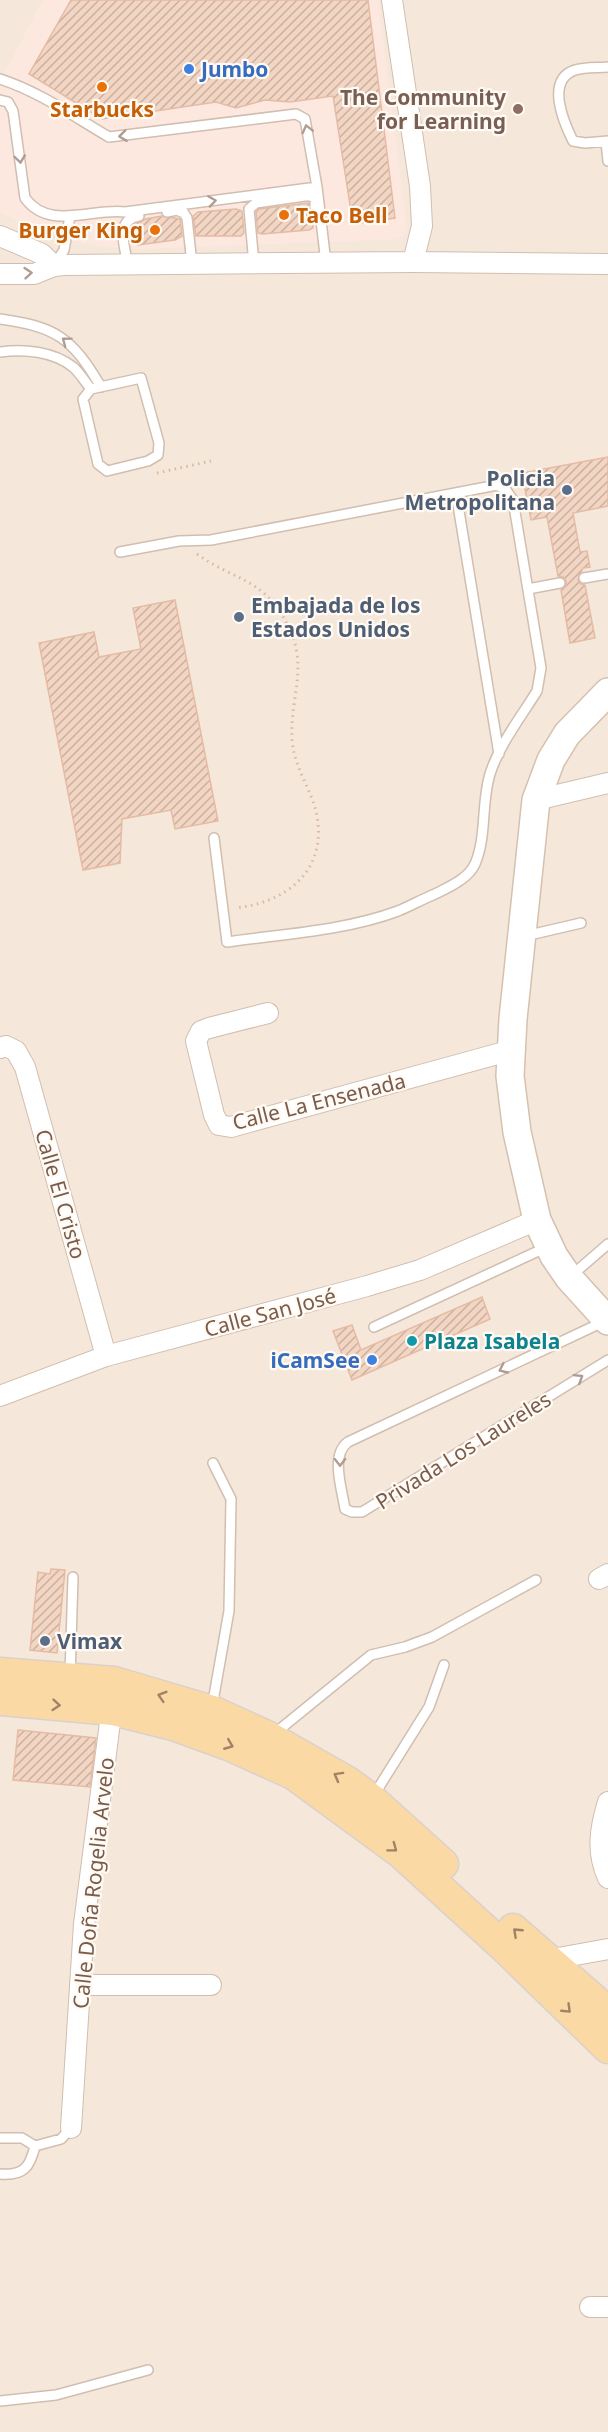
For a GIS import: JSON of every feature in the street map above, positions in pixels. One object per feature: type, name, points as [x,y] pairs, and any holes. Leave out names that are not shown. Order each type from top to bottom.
[{"type":"main road","points":[[608,692],[567,734],[552,760],[536,800],[510,1076],[517,1132],[537,1220],[549,1246],[569,1278],[608,1320]]},
{"type":"main road","points":[[0,1674],[70,1678],[292,1774],[401,1853],[540,1968],[608,2012]]},
{"type":"main road","points":[[0,1700],[113,1696],[212,1711],[269,1737],[348,1782],[371,1799],[540,1968],[608,2048]]},
{"type":"street","points":[[392,0],[420,186],[422,226],[413,262]]},
{"type":"street","points":[[0,236],[42,254],[54,266]]},
{"type":"street","points":[[0,274],[34,274],[54,266],[413,262],[608,264]]},
{"type":"street","points":[[536,800],[608,783]]},
{"type":"street","name":"Calle La Ensenada","points":[[268,1013],[201,1031],[196,1041],[214,1114],[219,1125],[231,1127],[512,1050]]},
{"type":"street","name":"Calle El Cristo","points":[[0,1048],[6,1046],[16,1051],[25,1067],[106,1356]]},
{"type":"street","name":"Calle San José","points":[[0,1396],[106,1356],[420,1270],[537,1220]]},
{"type":"street","name":"Calle Doña Rogelia Arvelo","points":[[71,2128],[84,1924],[113,1696]]},
{"type":"street","points":[[608,1802],[602,1820],[599,1852],[608,1878]]},
{"type":"street","points":[[540,1968],[608,1949]]},
{"type":"street","points":[[80,1985],[211,1985]]},
{"type":"lane","points":[[608,67],[576,70],[569,74],[561,84],[559,96],[561,114],[573,141],[585,143],[607,141],[608,161]]},
{"type":"lane","points":[[0,80],[21,86],[70,112],[109,138],[296,114],[305,119],[317,187],[324,263]]},
{"type":"lane","points":[[0,100],[8,102],[13,111],[26,198],[33,208],[51,215],[70,216],[111,210],[124,212],[317,187]]},
{"type":"lane","points":[[254,264],[249,209],[256,203],[305,195],[315,199],[324,263]]},
{"type":"lane","points":[[128,265],[123,232],[124,223],[130,217],[177,210],[184,213],[187,218],[192,264]]},
{"type":"lane","points":[[54,266],[64,250],[70,216]]},
{"type":"lane","points":[[0,319],[25,322],[63,337],[84,357],[96,388]]},
{"type":"lane","points":[[0,352],[19,350],[39,352],[59,359],[96,388]]},
{"type":"lane","points":[[141,378],[159,443],[158,455],[148,461],[111,471],[104,470],[98,464],[83,404],[84,395],[96,388],[141,378]]},
{"type":"lane","points":[[120,552],[179,541],[211,540],[497,485],[506,490],[513,500],[541,668],[537,691],[499,754],[489,776],[479,849],[474,866],[448,888],[398,911],[348,925],[227,942],[214,838]]},
{"type":"lane","points":[[456,493],[499,754]]},
{"type":"lane","points":[[584,578],[608,574]]},
{"type":"lane","points":[[528,589],[560,583]]},
{"type":"lane","points":[[522,937],[581,923]]},
{"type":"lane","points":[[569,1278],[608,1244]]},
{"type":"lane","points":[[374,1327],[549,1246]]},
{"type":"lane","name":"Privada Los Laureles","points":[[608,1320],[341,1447],[338,1457],[345,1509],[362,1512],[608,1360]]},
{"type":"lane","points":[[212,1711],[229,1611],[231,1499],[213,1463]]},
{"type":"lane","points":[[70,1678],[73,1577]]},
{"type":"lane","points":[[269,1737],[371,1655],[405,1647],[432,1637],[536,1580]]},
{"type":"lane","points":[[371,1799],[429,1707],[444,1665]]},
{"type":"lane","points":[[0,2138],[22,2138],[35,2146],[61,2139],[71,2128]]},
{"type":"lane","points":[[0,2174],[8,2175],[23,2171],[31,2162],[35,2146]]},
{"type":"lane","points":[[0,2401],[56,2395],[148,2370]]},
{"type":"path","points":[[148,461],[155,473],[211,461]]},
{"type":"path","points":[[179,541],[210,564],[256,585],[272,601],[287,622],[296,645],[300,669],[292,720],[292,741],[297,766],[317,814],[319,841],[311,866],[293,887],[273,900],[250,906],[223,909]]},
{"type":"shaded area","points":[[0,0],[608,0],[608,2432],[0,2432]]},
{"type":"shaded area","points":[[43,0],[378,0],[407,231],[399,239],[136,249],[99,246],[58,237],[0,213],[0,82]]},
{"type":"building","points":[[71,0],[368,0],[395,218],[353,224],[333,96],[290,102],[265,100],[236,108],[216,102],[102,119],[29,74]]},
{"type":"building","name":"Taco Bell","points":[[308,203],[309,210],[313,213],[313,228],[258,233],[256,212],[259,209]]},
{"type":"building","points":[[236,209],[242,211],[244,233],[241,236],[196,236],[193,216],[198,212]]},
{"type":"building","name":"Burger King","points":[[162,216],[180,219],[182,236],[175,240],[138,245],[130,241],[130,230],[135,225],[145,219]]},
{"type":"building","points":[[608,457],[608,506],[573,513],[580,552],[587,551],[590,567],[583,568],[578,580],[585,585],[595,638],[570,643],[561,590],[566,586],[566,581],[563,577],[558,576],[547,517],[531,520],[522,473]]},
{"type":"building","points":[[175,600],[218,821],[175,829],[171,810],[122,819],[120,863],[83,870],[39,643],[94,632],[99,657],[141,649],[133,608]]},
{"type":"building","name":"Plaza Isabela","points":[[482,1297],[490,1319],[352,1380],[333,1331],[352,1325],[361,1350]]},
{"type":"building","points":[[51,1569],[65,1570],[57,1653],[30,1650],[38,1572],[50,1574]]},
{"type":"building","points":[[18,1730],[96,1738],[90,1787],[13,1780]]},
{"type":"place","name":"Jumbo","points":[[189,69]]},
{"type":"place","name":"Starbucks","points":[[102,87]]},
{"type":"place","name":"The Community for Learning","points":[[518,109]]},
{"type":"place","name":"Taco Bell","points":[[284,215]]},
{"type":"place","name":"Burger King","points":[[155,230]]},
{"type":"place","name":"Policia Metropolitana","points":[[567,490]]},
{"type":"place","name":"Embajada de los Estados Unidos","points":[[239,617]]},
{"type":"place","name":"Plaza Isabela","points":[[412,1341]]},
{"type":"place","name":"iCamSee","points":[[372,1360]]},
{"type":"place","name":"Vimax","points":[[45,1641]]}]
